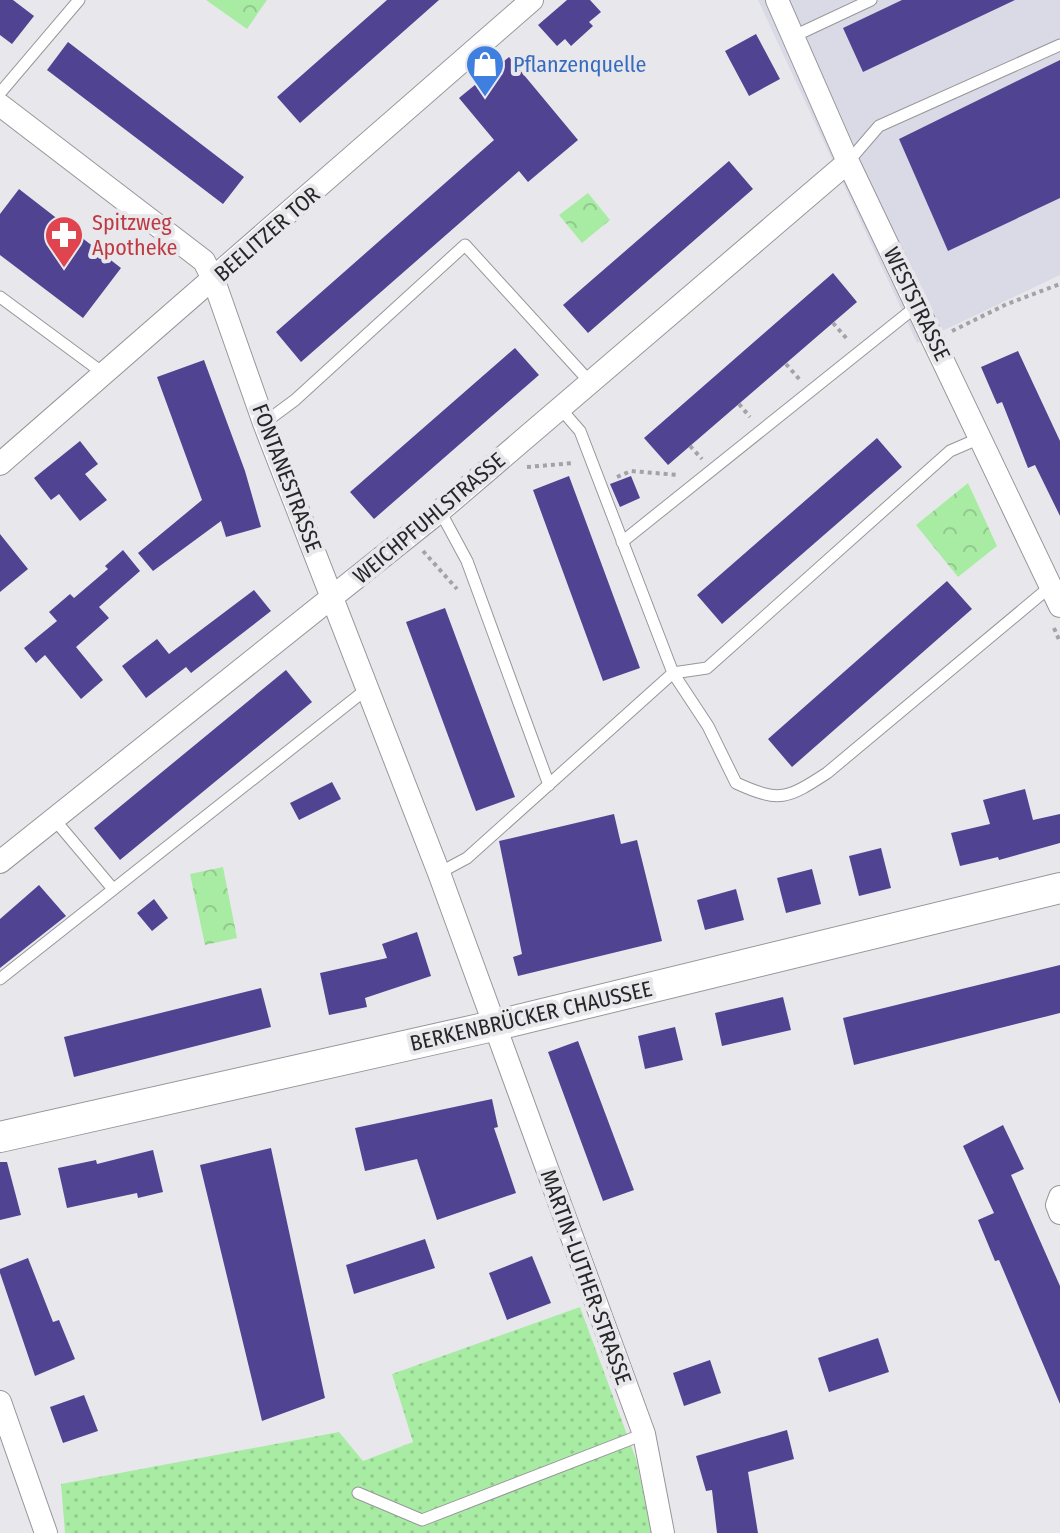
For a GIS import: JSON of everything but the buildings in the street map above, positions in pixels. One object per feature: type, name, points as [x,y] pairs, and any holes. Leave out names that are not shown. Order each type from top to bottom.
[{"type":"main road","name":"BERKENBRÜCKER CHAUSSEE","points":[[0,1137],[493,1026],[1060,888]]},
{"type":"street","name":"BEELITZER TOR","points":[[0,464],[214,281],[532,0]]},
{"type":"street","name":"WESTSTRASSE","points":[[777,0],[848,162],[1055,596]]},
{"type":"street","name":"FONTANESTRASSE","points":[[0,105],[204,261],[439,873],[493,1026]]},
{"type":"street","name":"WEICHPFUHLSTRASSE","points":[[0,862],[333,598],[445,518],[559,407],[848,162]]},
{"type":"street","name":"MARTIN-LUTHER-STRASSE","points":[[493,1026],[644,1434],[663,1533]]},
{"type":"street","points":[[1060,1197],[1057,1205],[1060,1213]]},
{"type":"street","points":[[0,1402],[46,1533]]},
{"type":"lane","points":[[0,93],[79,0]]},
{"type":"lane","points":[[792,38],[871,0]]},
{"type":"lane","points":[[848,162],[879,126],[1060,45]]},
{"type":"lane","points":[[264,423],[295,400],[465,245],[589,381]]},
{"type":"lane","points":[[0,297],[103,373]]},
{"type":"lane","points":[[622,542],[918,305]]},
{"type":"lane","points":[[559,407],[580,431],[673,673],[708,726],[736,783],[766,797],[795,794],[827,773],[1055,596]]},
{"type":"lane","points":[[439,873],[467,858],[673,673],[707,668],[950,451],[980,438]]},
{"type":"lane","points":[[445,518],[467,561],[549,785]]},
{"type":"lane","points":[[0,979],[368,687]]},
{"type":"lane","points":[[54,819],[113,889]]},
{"type":"lane","points":[[358,1493],[422,1520],[644,1434]]},
{"type":"path","points":[[934,339],[1007,304],[1060,284]]},
{"type":"path","points":[[835,349],[858,331]]},
{"type":"path","points":[[787,388],[799,379]]},
{"type":"path","points":[[738,428],[751,418]]},
{"type":"path","points":[[600,484],[631,471],[678,476],[701,458]]},
{"type":"path","points":[[516,468],[592,461]]},
{"type":"path","points":[[445,518],[421,549],[457,589]]},
{"type":"shaded area","points":[[758,0],[1060,0],[1060,275],[917,343]]},
{"type":"green space","points":[[206,0],[267,0],[247,29]]},
{"type":"green space","points":[[588,193],[610,220],[582,243],[559,215]]},
{"type":"green space","points":[[968,483],[997,546],[958,577],[916,525]]},
{"type":"green space","points":[[223,867],[237,938],[205,945],[190,874]]},
{"type":"green space","points":[[580,1307],[636,1459],[652,1533],[65,1533],[61,1484],[339,1432],[363,1461],[413,1442],[392,1374]]},
{"type":"place","name":"Pflanzenquelle","points":[[485,98]]},
{"type":"place","name":"Spitzweg Apotheke","points":[[64,269]]}]
